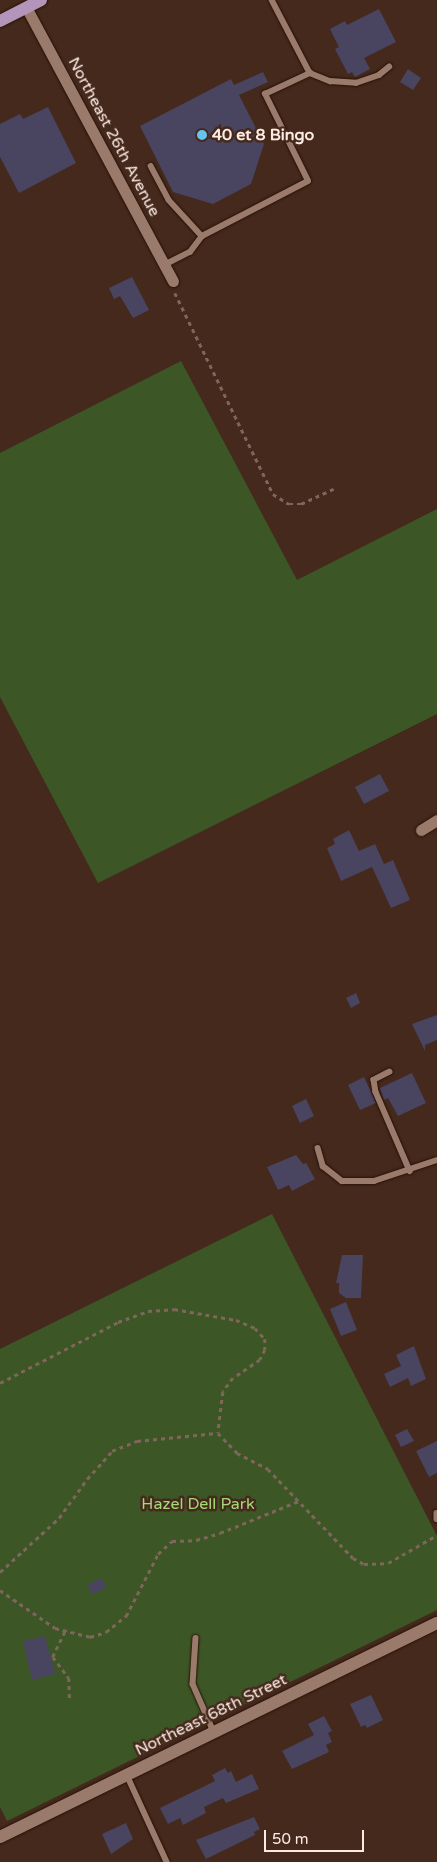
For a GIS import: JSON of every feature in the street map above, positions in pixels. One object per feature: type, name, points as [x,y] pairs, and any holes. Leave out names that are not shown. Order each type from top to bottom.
[{"type":"main road","points":[[0,21],[41,0]]},
{"type":"street","name":"Northeast 26th Avenue","points":[[26,7],[173,282]]},
{"type":"street","points":[[421,830],[437,820]]},
{"type":"street","name":"Northeast 68th Street","points":[[0,1837],[437,1623]]},
{"type":"lane","points":[[272,0],[310,73],[330,81],[356,83],[379,75],[388,67]]},
{"type":"lane","points":[[164,265],[190,252],[202,236],[308,181],[265,94],[310,73]]},
{"type":"lane","points":[[151,166],[169,200],[202,236]]},
{"type":"lane","points":[[390,1072],[374,1080],[376,1092],[410,1171]]},
{"type":"lane","points":[[318,1148],[323,1166],[342,1181],[374,1181],[410,1171],[437,1160]]},
{"type":"lane","points":[[437,1513],[437,1519]]},
{"type":"lane","points":[[196,1638],[193,1684],[214,1732]]},
{"type":"lane","points":[[126,1775],[167,1862]]},
{"type":"path","points":[[173,282],[187,318],[273,494],[289,504],[301,504],[336,488]]},
{"type":"path","points":[[0,1384],[118,1322],[148,1311],[174,1309],[236,1320],[255,1328],[265,1339],[265,1350],[260,1360],[233,1378],[223,1392],[218,1433]]},
{"type":"path","points":[[218,1433],[237,1453],[268,1469],[353,1558],[364,1564],[388,1564],[437,1535]]},
{"type":"path","points":[[0,1572],[59,1518],[87,1478],[112,1451],[137,1441],[218,1433]]},
{"type":"path","points":[[0,1590],[65,1632],[90,1637],[106,1632],[126,1616],[158,1554],[172,1541],[196,1540],[220,1533],[299,1501]]},
{"type":"path","points":[[65,1632],[53,1657],[69,1678],[70,1700]]},
{"type":"green space","points":[[181,361],[297,580],[437,509],[437,714],[98,883],[0,697],[0,453]]},
{"type":"green space","name":"Hazel Dell Park","points":[[272,1214],[437,1536],[437,1610],[7,1821],[0,1807],[0,1349]]},
{"type":"building","points":[[379,9],[396,42],[364,58],[370,69],[355,77],[352,72],[348,74],[335,49],[339,47],[330,29],[345,21],[347,25]]},
{"type":"building","points":[[408,69],[421,78],[413,90],[400,82]]},
{"type":"building","name":"40 et 8 Bingo","points":[[263,72],[268,82],[239,95],[264,144],[251,184],[213,204],[173,192],[140,126],[231,79],[234,85]]},
{"type":"building","points":[[48,107],[76,163],[19,193],[0,157],[0,124],[20,114],[23,119]]},
{"type":"building","points":[[132,277],[149,310],[133,318],[120,296],[114,299],[109,288]]},
{"type":"building","points":[[380,774],[389,791],[364,804],[355,787]]},
{"type":"building","points":[[349,830],[359,851],[375,844],[384,864],[393,860],[410,900],[391,908],[372,867],[341,881],[327,848],[335,844],[333,839]]},
{"type":"building","points":[[356,993],[360,1003],[351,1008],[346,998]]},
{"type":"building","points":[[437,1015],[437,1040],[425,1045],[425,1051],[412,1024]]},
{"type":"building","points":[[412,1073],[426,1103],[398,1116],[388,1098],[384,1100],[380,1088]]},
{"type":"building","points":[[364,1077],[376,1103],[360,1110],[348,1085]]},
{"type":"building","points":[[306,1099],[314,1116],[300,1123],[292,1106]]},
{"type":"building","points":[[296,1155],[303,1164],[306,1163],[315,1179],[292,1191],[289,1185],[278,1190],[267,1167]]},
{"type":"building","points":[[342,1255],[363,1255],[361,1298],[346,1298],[339,1293],[339,1283],[336,1283]]},
{"type":"building","points":[[346,1302],[357,1330],[341,1336],[330,1309]]},
{"type":"building","points":[[414,1346],[426,1379],[411,1386],[408,1378],[390,1387],[384,1374],[401,1366],[396,1355]]},
{"type":"building","points":[[407,1429],[414,1441],[401,1447],[395,1435]]},
{"type":"building","points":[[437,1441],[437,1473],[429,1477],[416,1451]]},
{"type":"building","points":[[102,1578],[106,1588],[91,1594],[88,1584]]},
{"type":"building","points":[[45,1636],[55,1674],[32,1680],[23,1641]]},
{"type":"building","points":[[371,1695],[383,1720],[367,1728],[365,1725],[361,1727],[350,1704]]},
{"type":"building","points":[[324,1716],[332,1731],[328,1733],[332,1742],[326,1745],[329,1752],[292,1769],[282,1751],[314,1735],[308,1724]]},
{"type":"building","points":[[225,1768],[228,1773],[231,1771],[236,1782],[252,1774],[259,1789],[226,1803],[223,1798],[204,1807],[206,1813],[183,1825],[180,1818],[168,1824],[160,1808],[215,1781],[212,1775]]},
{"type":"building","points":[[254,1817],[260,1829],[254,1832],[255,1835],[206,1859],[196,1840]]},
{"type":"building","points":[[126,1823],[133,1839],[111,1854],[102,1834]]},
{"type":"place","name":"40 et 8 Bingo","points":[[202,135]]}]
